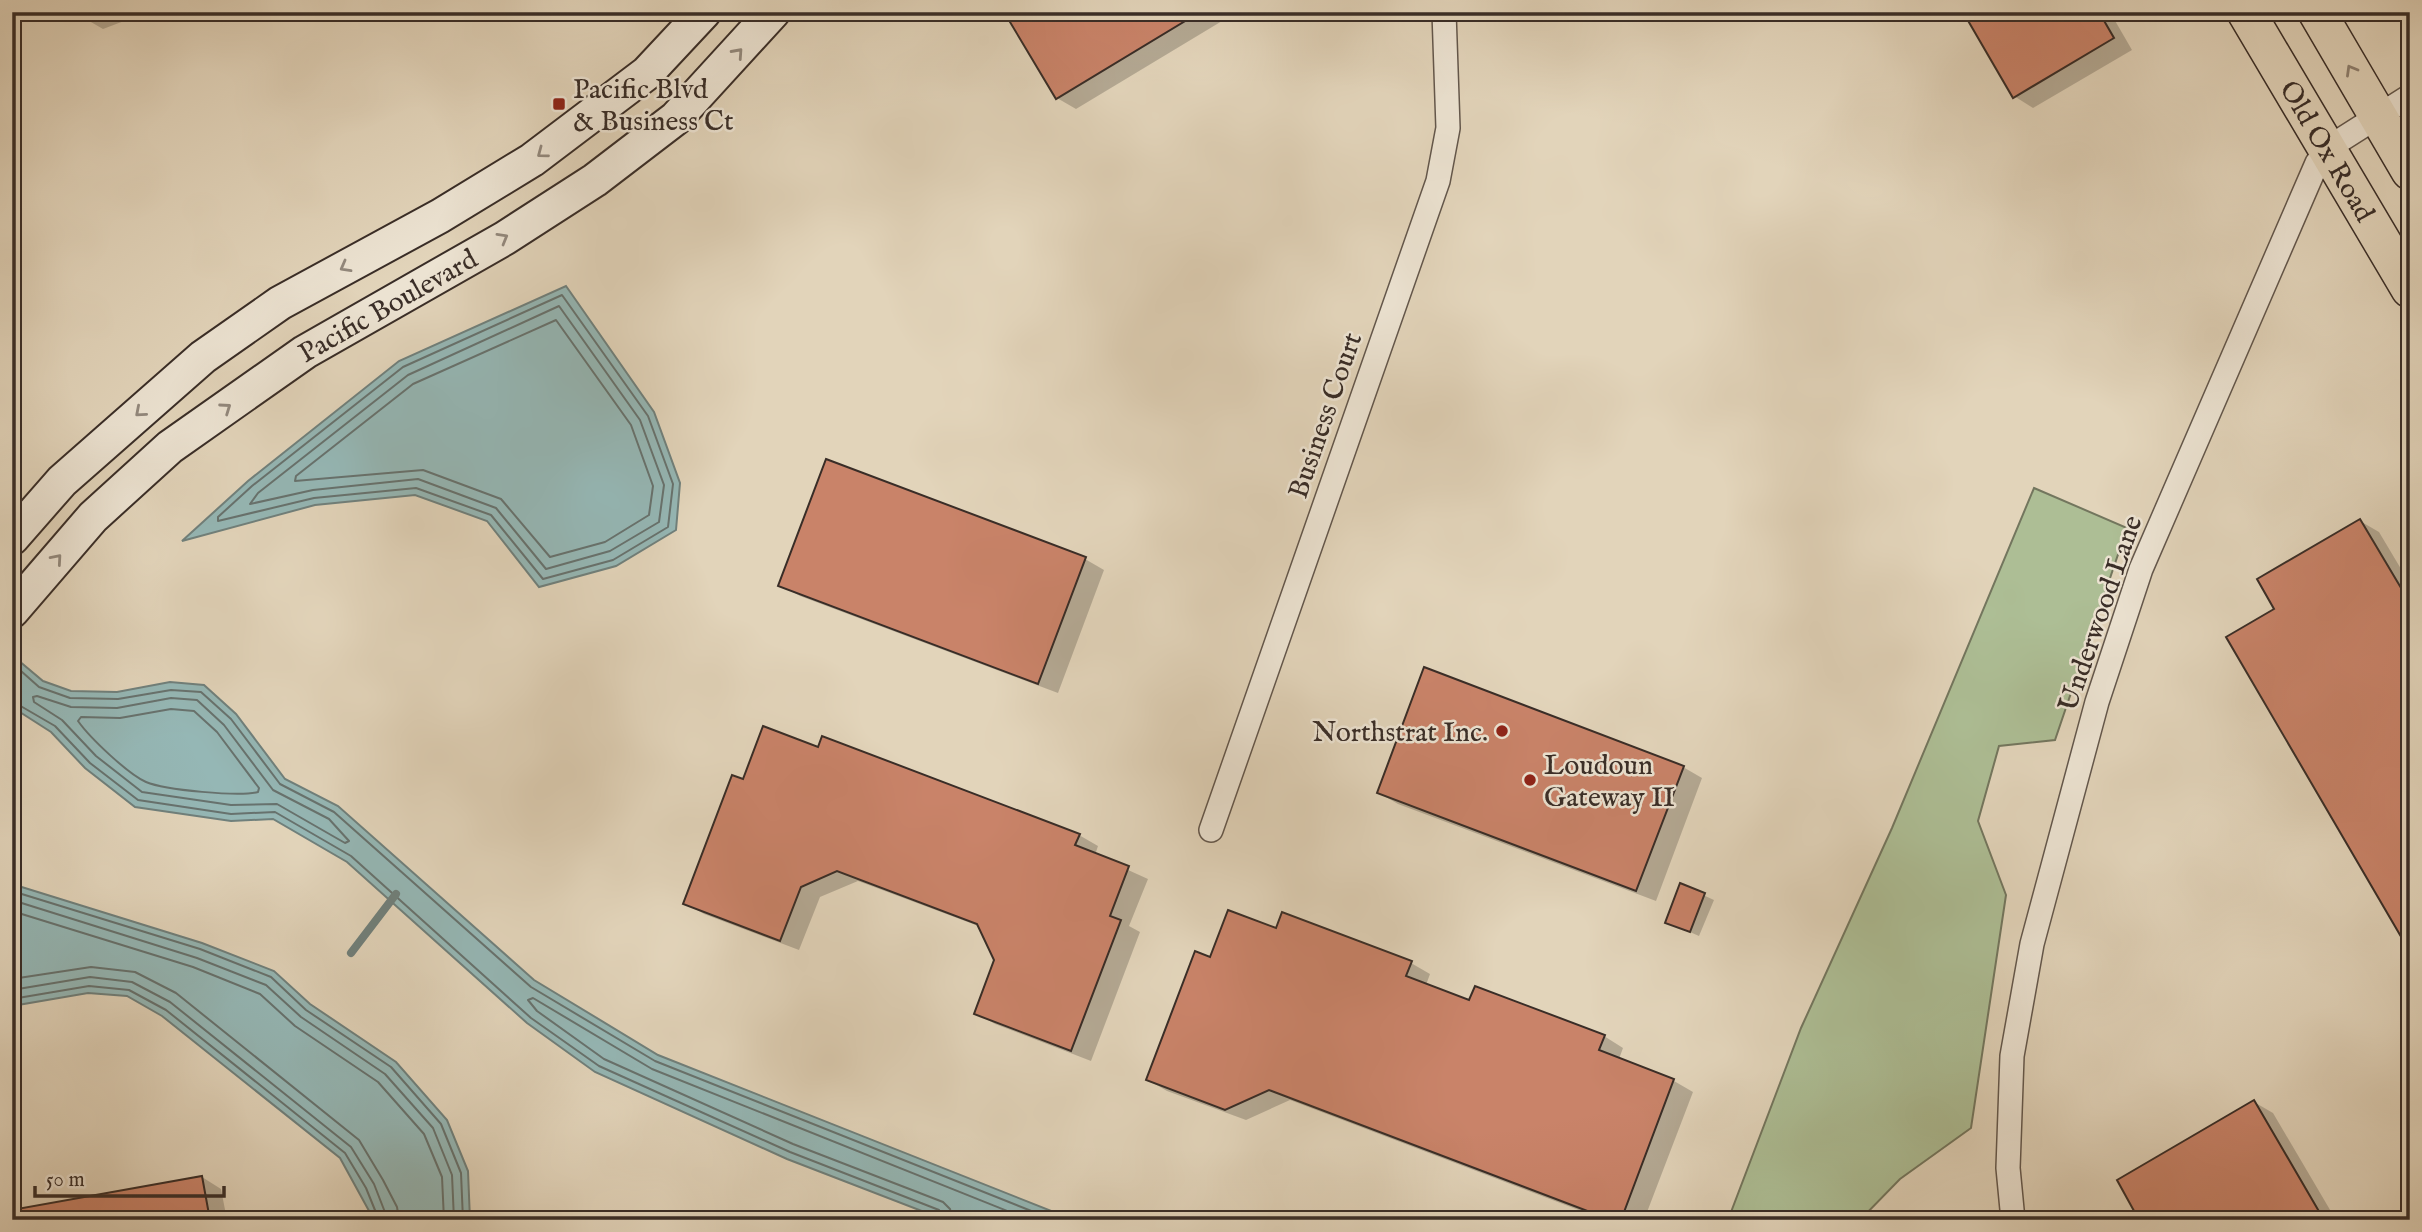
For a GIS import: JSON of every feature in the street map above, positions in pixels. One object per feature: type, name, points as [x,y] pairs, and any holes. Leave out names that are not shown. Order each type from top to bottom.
[{"type":"main road","name":"Pacific Boulevard","points":[[12,538],[62,481],[203,357],[280,303],[440,216],[532,160],[647,73],[704,12]]},
{"type":"main road","name":"Pacific Boulevard","points":[[12,611],[93,517],[170,447],[305,352],[505,237],[595,180],[676,118],[773,12]]},
{"type":"main road","name":"Old Ox Road","points":[[2246,12],[2410,289]]},
{"type":"main road","points":[[2317,12],[2410,171]]},
{"type":"street","name":"Business Court","points":[[1211,830],[1438,181],[1448,128],[1444,12]]},
{"type":"street","name":"Underwood Lane","points":[[2013,1220],[2008,1168],[2012,1056],[2032,944],[2103,681],[2141,569],[2301,194],[2328,148],[2376,114],[2410,96]]},
{"type":"green space","points":[[2034,488],[2127,528],[2055,740],[1999,746],[1978,821],[2006,895],[1971,1128],[1900,1179],[1860,1220],[1728,1220],[1801,1028],[1892,828]]},
{"type":"water","points":[[566,286],[654,412],[680,483],[676,530],[616,566],[539,587],[487,521],[415,495],[315,505],[182,541],[248,481],[399,361]]},
{"type":"water","points":[[12,655],[43,681],[71,691],[117,692],[170,682],[204,685],[236,714],[285,779],[338,806],[534,980],[658,1055],[1074,1220],[945,1220],[787,1159],[595,1072],[527,1023],[347,862],[273,819],[231,821],[135,807],[85,768],[51,732],[12,707]]},
{"type":"water","points":[[12,884],[202,943],[274,971],[310,1004],[396,1062],[447,1120],[468,1171],[470,1220],[374,1220],[340,1158],[162,1016],[127,996],[88,993],[12,1006]]},
{"type":"building","points":[[1004,12],[1200,12],[1056,99]]},
{"type":"building","points":[[1963,12],[2099,12],[2114,38],[2013,98]]},
{"type":"building","points":[[826,459],[1086,557],[1038,684],[778,586]]},
{"type":"building","points":[[2360,519],[2410,603],[2410,952],[2226,637],[2274,609],[2257,579]]},
{"type":"building","name":"Loudoun Gateway II","points":[[1424,667],[1684,766],[1636,891],[1377,793]]},
{"type":"building","points":[[763,726],[818,747],[822,736],[1080,834],[1075,845],[1129,866],[1110,916],[1121,920],[1071,1051],[974,1014],[994,960],[977,924],[837,871],[801,887],[780,941],[683,904],[732,775],[743,779]]},
{"type":"building","points":[[1680,883],[1705,893],[1690,932],[1665,923]]},
{"type":"building","points":[[1228,910],[1276,928],[1282,912],[1412,961],[1406,976],[1469,1000],[1475,986],[1605,1035],[1599,1050],[1674,1079],[1621,1220],[1611,1220],[1269,1090],[1225,1110],[1146,1080],[1195,951],[1210,957]]},
{"type":"building","points":[[2254,1100],[2324,1220],[2139,1220],[2117,1180]]},
{"type":"building","points":[[202,1176],[210,1220],[18,1220],[17,1209]]},
{"type":"waterway","points":[[351,953],[396,894]]},
{"type":"place","name":"Pacific Blvd & Business Ct","points":[[559,104]]},
{"type":"place","name":"Northstrat Inc.","points":[[1502,731]]},
{"type":"place","name":"Loudoun Gateway II","points":[[1530,780]]}]
